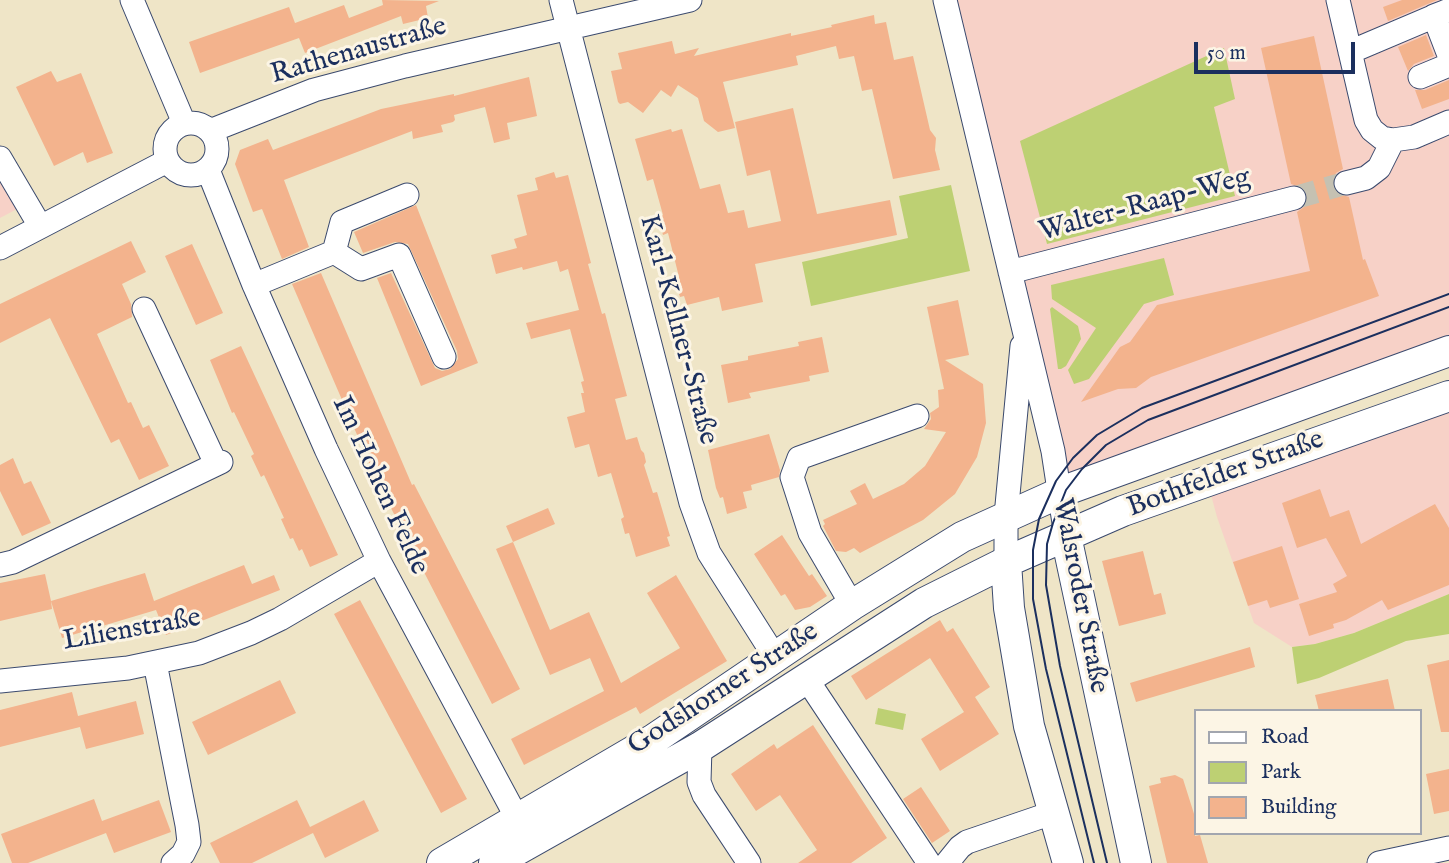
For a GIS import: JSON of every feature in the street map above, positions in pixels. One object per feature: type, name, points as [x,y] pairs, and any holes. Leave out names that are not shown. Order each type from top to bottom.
[{"type":"main road","name":"Bothfelder Straße","points":[[1006,516],[1058,494],[1449,351]]},
{"type":"main road","name":"Bothfelder Straße","points":[[1006,562],[1123,512],[1449,396]]},
{"type":"main road","name":"Godshorner Straße","points":[[442,863],[654,738],[852,605],[962,537],[1006,516]]},
{"type":"main road","name":"Walsroder Straße","points":[[1066,536],[1136,863]]},
{"type":"main road","name":"Godshorner Straße","points":[[494,863],[700,747],[925,603],[1006,562]]},
{"type":"main road","name":"Walsroder Straße","points":[[1006,562],[1015,654],[1029,726],[1068,863]]},
{"type":"street","points":[[132,0],[184,123]]},
{"type":"street","name":"Karl-Kellner-Straße","points":[[561,0],[691,503],[709,553],[775,657]]},
{"type":"street","name":"Rathenaustraße","points":[[211,131],[314,90],[568,27],[690,0]]},
{"type":"street","name":"Walsroder Straße","points":[[945,0],[1053,451],[1066,536]]},
{"type":"street","points":[[1338,0],[1366,120],[1372,130],[1382,138],[1393,140],[1414,137],[1449,122]]},
{"type":"street","points":[[1350,52],[1446,12],[1449,54]]},
{"type":"street","points":[[1420,77],[1449,65]]},
{"type":"street","points":[[184,123],[198,123],[211,131],[218,151],[208,170],[185,175],[167,161],[166,138],[184,123]]},
{"type":"street","points":[[1346,183],[1366,178],[1379,168],[1393,140]]},
{"type":"street","points":[[0,158],[40,226]]},
{"type":"street","points":[[0,247],[167,161]]},
{"type":"street","name":"Im Hohen Felde","points":[[208,170],[254,285],[379,561],[517,818]]},
{"type":"street","points":[[334,252],[341,222],[407,195]]},
{"type":"street","name":"Walter-Raap-Weg","points":[[1010,272],[1294,198]]},
{"type":"street","points":[[254,285],[334,252]]},
{"type":"street","points":[[334,252],[361,269],[399,255],[444,357]]},
{"type":"street","points":[[0,565],[13,562],[218,463],[144,309]]},
{"type":"street","name":"Walsroder Straße","points":[[1006,562],[1006,516],[1024,329]]},
{"type":"street","points":[[852,605],[810,533],[792,477],[799,458],[917,416]]},
{"type":"street","name":"Lilienstraße","points":[[0,681],[155,663],[199,653],[251,633],[291,613],[379,561]]},
{"type":"street","points":[[155,663],[189,842],[183,854],[173,863]]},
{"type":"street","points":[[806,677],[929,863]]},
{"type":"street","points":[[700,747],[699,782],[704,795],[749,863]]},
{"type":"street","points":[[947,863],[967,842],[1052,813]]},
{"type":"street","points":[[1379,863],[1449,848]]},
{"type":"shaded area","points":[[945,0],[1449,0],[1449,351],[1066,490]]},
{"type":"shaded area","points":[[0,180],[17,209],[0,218]]},
{"type":"shaded area","points":[[1449,397],[1449,594],[1354,633],[1315,644],[1292,647],[1254,623],[1210,491]]},
{"type":"green space","points":[[1224,48],[1235,99],[1214,107],[1235,196],[1047,244],[1020,141]]},
{"type":"green space","points":[[951,185],[970,271],[811,306],[802,262],[908,238],[899,196]]},
{"type":"green space","points":[[1164,258],[1174,295],[1144,304],[1089,379],[1074,384],[1068,370],[1096,328],[1052,299],[1051,285]]},
{"type":"green space","points":[[1052,307],[1078,326],[1081,339],[1066,366],[1061,369],[1058,369],[1050,309]]},
{"type":"green space","points":[[1449,594],[1449,634],[1406,641],[1319,678],[1297,684],[1292,647],[1315,644],[1354,633]]},
{"type":"green space","points":[[878,708],[906,714],[903,730],[875,724]]},
{"type":"building","points":[[382,0],[439,1],[426,6],[428,18],[403,24],[401,16],[305,53],[299,38],[200,73],[189,42],[289,7],[295,23],[344,5],[349,18],[383,5]]},
{"type":"building","points":[[1402,0],[1437,0],[1388,21],[1383,7]]},
{"type":"building","points":[[874,15],[875,24],[886,22],[894,60],[913,56],[930,130],[936,138],[935,150],[940,170],[893,179],[872,89],[862,91],[854,56],[839,59],[836,46],[796,56],[798,65],[723,82],[735,128],[718,132],[704,121],[698,98],[678,85],[671,97],[661,90],[643,113],[628,102],[618,102],[611,71],[622,69],[618,53],[672,41],[675,54],[699,48],[694,56],[791,33],[791,36],[832,27],[831,25]]},
{"type":"building","points":[[1426,35],[1434,56],[1414,64],[1408,71],[1398,47]]},
{"type":"building","points":[[1314,36],[1343,169],[1336,173],[1332,186],[1336,193],[1349,197],[1363,260],[1365,259],[1379,296],[1151,377],[1136,388],[1118,389],[1081,402],[1120,347],[1130,342],[1157,305],[1310,271],[1297,212],[1304,207],[1308,195],[1303,188],[1291,184],[1261,48]]},
{"type":"building","points":[[51,71],[57,82],[81,73],[113,153],[87,163],[83,152],[54,166],[16,87]]},
{"type":"building","points":[[529,77],[537,116],[507,123],[510,139],[494,143],[485,107],[454,115],[453,122],[441,125],[443,132],[413,139],[412,131],[284,180],[309,247],[282,259],[262,209],[253,212],[235,164],[240,150],[268,139],[273,150],[381,109],[454,96]]},
{"type":"building","points":[[1449,80],[1449,99],[1422,109],[1415,90],[1425,90]]},
{"type":"building","points":[[793,108],[817,214],[890,200],[897,235],[755,264],[763,302],[722,311],[719,297],[687,305],[677,288],[675,278],[679,277],[668,233],[663,235],[658,216],[663,215],[653,179],[647,181],[635,139],[671,129],[672,132],[682,129],[700,189],[720,184],[728,213],[744,210],[748,228],[781,221],[770,170],[747,176],[735,122]]},
{"type":"building","points":[[554,172],[556,178],[568,175],[591,263],[588,264],[602,314],[605,313],[627,396],[615,399],[626,440],[637,437],[644,453],[644,465],[653,493],[657,492],[670,536],[667,537],[670,546],[636,557],[629,533],[625,534],[621,519],[624,517],[611,473],[598,477],[589,444],[575,448],[567,417],[585,412],[581,393],[584,393],[581,382],[584,381],[570,329],[531,339],[526,323],[579,310],[568,269],[560,272],[557,261],[496,274],[491,255],[517,248],[514,239],[527,235],[517,195],[538,190],[535,178]]},
{"type":"building","points":[[416,205],[478,363],[421,386],[377,278],[391,273],[435,368],[442,371],[450,369],[458,359],[457,351],[408,244],[395,242],[363,253],[354,232]]},
{"type":"building","points":[[131,241],[146,272],[122,284],[131,304],[132,317],[97,334],[128,403],[131,402],[143,428],[149,425],[169,466],[139,480],[119,439],[111,443],[50,318],[0,343],[0,304]]},
{"type":"building","points":[[192,244],[223,313],[196,325],[165,256]]},
{"type":"building","points":[[321,273],[412,485],[414,484],[520,689],[492,704],[377,481],[292,284]]},
{"type":"building","points":[[958,300],[969,355],[945,360],[983,384],[986,423],[977,457],[955,494],[923,520],[860,553],[854,548],[846,552],[836,551],[823,526],[823,520],[857,504],[850,491],[865,483],[873,499],[904,484],[925,466],[946,432],[924,429],[931,419],[930,413],[939,407],[938,390],[944,389],[927,307]]},
{"type":"building","points":[[822,337],[829,372],[809,376],[810,381],[749,393],[751,398],[728,403],[721,365],[748,360],[748,356],[799,346],[798,342]]},
{"type":"building","points":[[241,346],[338,555],[310,567],[302,549],[299,551],[293,538],[290,539],[281,519],[284,518],[264,475],[261,477],[251,456],[254,454],[234,412],[232,413],[210,360]]},
{"type":"building","points":[[769,434],[780,470],[779,477],[751,485],[752,490],[743,492],[747,508],[727,514],[723,497],[720,498],[716,488],[708,450]]},
{"type":"building","points":[[13,458],[24,484],[31,481],[51,523],[22,536],[0,491],[0,465]]},
{"type":"building","points":[[1320,489],[1330,517],[1349,510],[1361,544],[1435,504],[1449,528],[1449,585],[1388,610],[1382,600],[1346,620],[1333,624],[1334,628],[1309,636],[1299,604],[1337,592],[1333,584],[1347,576],[1326,538],[1297,548],[1282,503]]},
{"type":"building","points":[[548,508],[555,524],[513,542],[506,526]]},
{"type":"building","points":[[782,535],[809,576],[812,574],[827,596],[810,607],[795,610],[785,594],[781,596],[754,554]]},
{"type":"building","points":[[513,542],[550,630],[589,612],[621,683],[680,648],[647,593],[676,575],[727,661],[640,714],[636,707],[524,765],[511,739],[604,691],[590,658],[550,675],[496,549]]},
{"type":"building","points":[[1282,546],[1299,599],[1270,608],[1267,600],[1248,606],[1233,562]]},
{"type":"building","points":[[1143,551],[1154,595],[1161,593],[1166,614],[1119,626],[1102,561]]},
{"type":"building","points":[[244,565],[252,584],[274,575],[280,590],[166,635],[156,610],[62,638],[51,601],[145,573],[154,601]]},
{"type":"building","points":[[45,574],[52,609],[0,621],[0,583]]},
{"type":"building","points":[[360,600],[467,799],[441,813],[334,614]]},
{"type":"building","points":[[940,620],[947,632],[953,628],[990,687],[975,697],[999,734],[940,771],[921,739],[964,712],[930,658],[866,700],[851,676]]},
{"type":"building","points":[[1250,647],[1255,667],[1136,702],[1130,683]]},
{"type":"building","points":[[1449,660],[1449,732],[1441,732],[1427,665]]},
{"type":"building","points":[[1388,679],[1395,709],[1318,709],[1315,695]]},
{"type":"building","points":[[280,680],[296,713],[208,755],[192,722]]},
{"type":"building","points":[[72,692],[78,716],[136,701],[144,734],[86,749],[80,727],[0,747],[0,710]]},
{"type":"building","points":[[813,725],[887,838],[851,863],[798,863],[817,850],[780,795],[756,811],[731,774],[774,744],[777,749]]},
{"type":"building","points":[[1449,769],[1449,811],[1434,814],[1426,774]]},
{"type":"building","points":[[1175,775],[1183,779],[1194,814],[1194,835],[1200,835],[1208,863],[1167,863],[1149,786],[1161,783],[1160,778]]},
{"type":"building","points":[[921,787],[950,831],[932,843],[903,799]]},
{"type":"building","points":[[94,799],[102,821],[159,800],[171,832],[114,853],[106,833],[28,863],[12,863],[1,834]]},
{"type":"building","points":[[297,800],[310,827],[364,800],[379,831],[325,858],[313,833],[252,863],[220,863],[210,843]]},
{"type":"tunnel","points":[[1294,198],[1346,183]]},
{"type":"tram line","points":[[1094,863],[1046,669],[1033,599],[1033,550],[1039,519],[1056,481],[1073,458],[1097,435],[1142,408],[1449,294]]},
{"type":"tram line","points":[[1107,863],[1060,666],[1046,585],[1047,544],[1066,490],[1106,445],[1148,420],[1449,307]]}]
